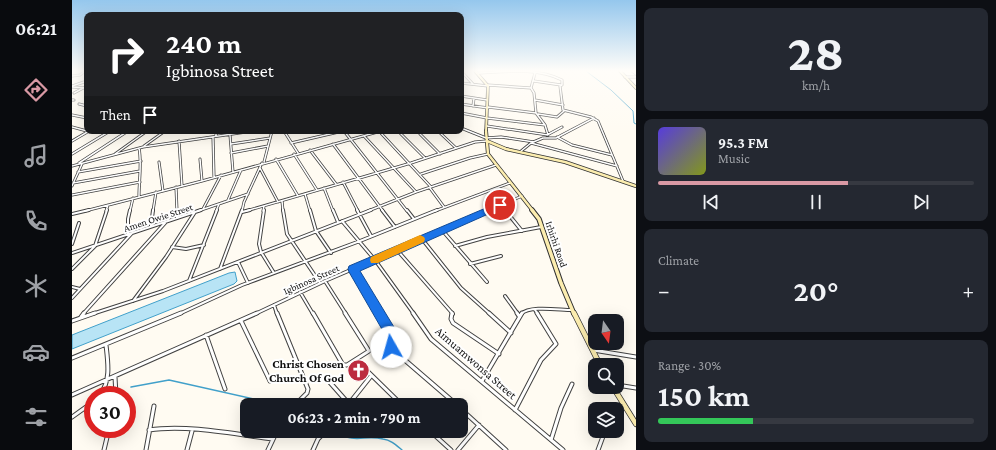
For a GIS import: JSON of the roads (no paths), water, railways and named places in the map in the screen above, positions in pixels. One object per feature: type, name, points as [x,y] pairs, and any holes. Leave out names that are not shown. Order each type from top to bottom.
[{"type":"street","points":[[420,174],[470,158],[488,154],[488,92]]},
{"type":"street","points":[[533,92],[537,113],[545,125],[548,135]]},
{"type":"street","points":[[562,92],[564,111]]},
{"type":"street","points":[[464,96],[488,100]]},
{"type":"street","points":[[473,106],[474,98]]},
{"type":"street","points":[[534,99],[563,105]]},
{"type":"street","points":[[79,104],[84,105]]},
{"type":"street","points":[[464,104],[537,113],[557,117],[564,111]]},
{"type":"street","points":[[564,111],[594,118],[598,121],[623,181]]},
{"type":"street","points":[[464,114],[545,125]]},
{"type":"street","points":[[72,115],[84,117]]},
{"type":"street","points":[[544,138],[551,139],[557,137],[594,118]]},
{"type":"street","points":[[487,126],[548,135]]},
{"type":"street","points":[[72,127],[84,130]]},
{"type":"street","points":[[520,152],[532,142],[544,138],[562,127]]},
{"type":"street","points":[[464,129],[506,149],[564,162],[636,186]]},
{"type":"street","points":[[72,141],[84,134]]},
{"type":"street","points":[[72,154],[105,134]]},
{"type":"street","points":[[76,165],[123,134]]},
{"type":"street","points":[[113,155],[143,134]]},
{"type":"street","points":[[143,147],[161,134]]},
{"type":"street","points":[[230,134],[232,172]]},
{"type":"street","points":[[72,166],[143,147],[233,134]]},
{"type":"street","points":[[219,270],[243,206],[263,162],[271,134]]},
{"type":"street","points":[[286,134],[298,153]]},
{"type":"street","points":[[291,143],[330,134]]},
{"type":"street","points":[[346,134],[400,199],[414,219]]},
{"type":"street","points":[[72,214],[182,186],[241,170],[263,162],[369,134]]},
{"type":"street","points":[[383,134],[420,174],[444,207]]},
{"type":"street","points":[[401,134],[426,158]]},
{"type":"street","points":[[420,134],[440,154]]},
{"type":"street","points":[[441,134],[456,149]]},
{"type":"street","points":[[364,136],[416,192]]},
{"type":"street","points":[[213,137],[214,177]]},
{"type":"street","points":[[242,212],[394,167],[410,164],[475,142],[501,137],[532,142],[617,166]]},
{"type":"street","points":[[557,137],[572,145],[612,155]]},
{"type":"street","points":[[72,138],[76,139]]},
{"type":"street","points":[[231,144],[270,138]]},
{"type":"street","points":[[178,142],[182,186]]},
{"type":"street","points":[[333,144],[360,177],[395,226]]},
{"type":"street","points":[[231,153],[268,146]]},
{"type":"street","points":[[139,148],[141,161],[140,196]]},
{"type":"street","points":[[310,150],[336,184]]},
{"type":"street","points":[[294,154],[317,190]]},
{"type":"street","name":"Irhirhi Road","points":[[488,154],[536,214],[543,227],[561,283],[572,310],[588,342]]},
{"type":"street","points":[[200,159],[202,180]]},
{"type":"street","points":[[276,159],[298,196]]},
{"type":"street","points":[[78,172],[141,161]]},
{"type":"street","points":[[159,162],[163,190]]},
{"type":"street","points":[[72,186],[82,164]]},
{"type":"street","points":[[72,321],[132,302],[219,270],[261,252],[292,242],[316,231],[416,192],[496,165]]},
{"type":"street","points":[[260,168],[278,202]]},
{"type":"street","points":[[228,200],[241,170]]},
{"type":"street","points":[[73,183],[140,171]]},
{"type":"street","points":[[203,210],[221,175]]},
{"type":"street","points":[[72,195],[140,182]]},
{"type":"street","points":[[343,182],[371,237]]},
{"type":"street","points":[[72,358],[190,310],[248,283],[331,253],[395,226],[510,183]]},
{"type":"street","points":[[176,187],[177,218]]},
{"type":"street","points":[[324,188],[338,223]]},
{"type":"street","points":[[151,226],[156,192]]},
{"type":"street","name":"Amen Owie Street","points":[[72,253],[248,194]]},
{"type":"street","points":[[305,194],[316,231],[331,253]]},
{"type":"street","name":"Igbinosa Street","points":[[72,396],[206,335],[241,321],[320,283],[522,196]]},
{"type":"street","points":[[128,234],[128,219],[133,198]]},
{"type":"street","points":[[282,201],[287,234],[320,283]]},
{"type":"street","points":[[189,281],[219,204]]},
{"type":"street","points":[[72,269],[95,246],[108,205]]},
{"type":"street","points":[[500,205],[522,231]]},
{"type":"street","points":[[264,206],[259,244],[261,252],[274,273]]},
{"type":"street","points":[[132,302],[172,247],[195,212]]},
{"type":"street","name":"Aimuamwonsa Street","points":[[342,221],[375,260],[431,339],[563,450]]},
{"type":"street","points":[[80,318],[166,222]]},
{"type":"street","points":[[72,244],[79,223]]},
{"type":"street","points":[[455,246],[487,237],[543,227]]},
{"type":"street","points":[[442,230],[487,282]]},
{"type":"street","points":[[72,298],[133,232]]},
{"type":"street","points":[[422,239],[461,288],[511,333]]},
{"type":"street","points":[[172,247],[186,249],[204,245]]},
{"type":"street","points":[[397,250],[452,312],[453,315],[451,320],[453,323],[499,354]]},
{"type":"street","points":[[470,264],[501,256]]},
{"type":"street","points":[[238,262],[248,283]]},
{"type":"street","points":[[353,269],[394,337],[391,347],[449,398]]},
{"type":"street","points":[[300,292],[344,365],[347,365],[369,351],[325,281]]},
{"type":"street","points":[[72,287],[80,289]]},
{"type":"street","points":[[506,296],[519,316]]},
{"type":"street","points":[[274,305],[286,338],[308,389],[301,398]]},
{"type":"street","points":[[515,410],[541,360],[556,344],[535,310]]},
{"type":"street","points":[[482,381],[511,333],[519,316],[523,312],[535,310],[572,310]]},
{"type":"street","points":[[241,321],[270,381]]},
{"type":"street","points":[[206,335],[225,389]]},
{"type":"street","points":[[106,345],[108,380],[106,386]]},
{"type":"street","points":[[592,350],[636,357]]},
{"type":"street","name":"Irhirhi Road","points":[[592,350],[596,358]]},
{"type":"street","points":[[356,360],[395,398]]},
{"type":"street","points":[[115,376],[116,386]]},
{"type":"street","points":[[353,398],[371,376]]},
{"type":"street","points":[[326,378],[343,398]]},
{"type":"street","points":[[551,440],[561,408],[572,384]]},
{"type":"street","points":[[624,386],[636,388]]},
{"type":"street","points":[[617,394],[635,422]]},
{"type":"street","points":[[146,450],[154,406]]},
{"type":"street","points":[[72,417],[84,408]]},
{"type":"street","points":[[468,415],[506,450]]},
{"type":"street","points":[[458,450],[479,425]]},
{"type":"street","points":[[149,430],[162,428],[220,432],[272,439],[268,450]]},
{"type":"street","points":[[187,450],[192,431]]},
{"type":"street","points":[[104,450],[107,438]]},
{"type":"street","points":[[313,450],[319,438]]},
{"type":"street","points":[[438,438],[451,450]]},
{"type":"street","points":[[598,450],[602,438]]},
{"type":"water","points":[[235,272],[237,281],[234,284],[72,349],[72,335],[229,273]]},
{"type":"waterway","points":[[613,92],[633,111],[634,123],[636,124]]},
{"type":"waterway","points":[[136,386],[169,380],[250,398]]},
{"type":"waterway","points":[[376,438],[388,440],[402,450]]},
{"type":"place","name":"Christ Chosen Church Of God","points":[[359,371]]}]
